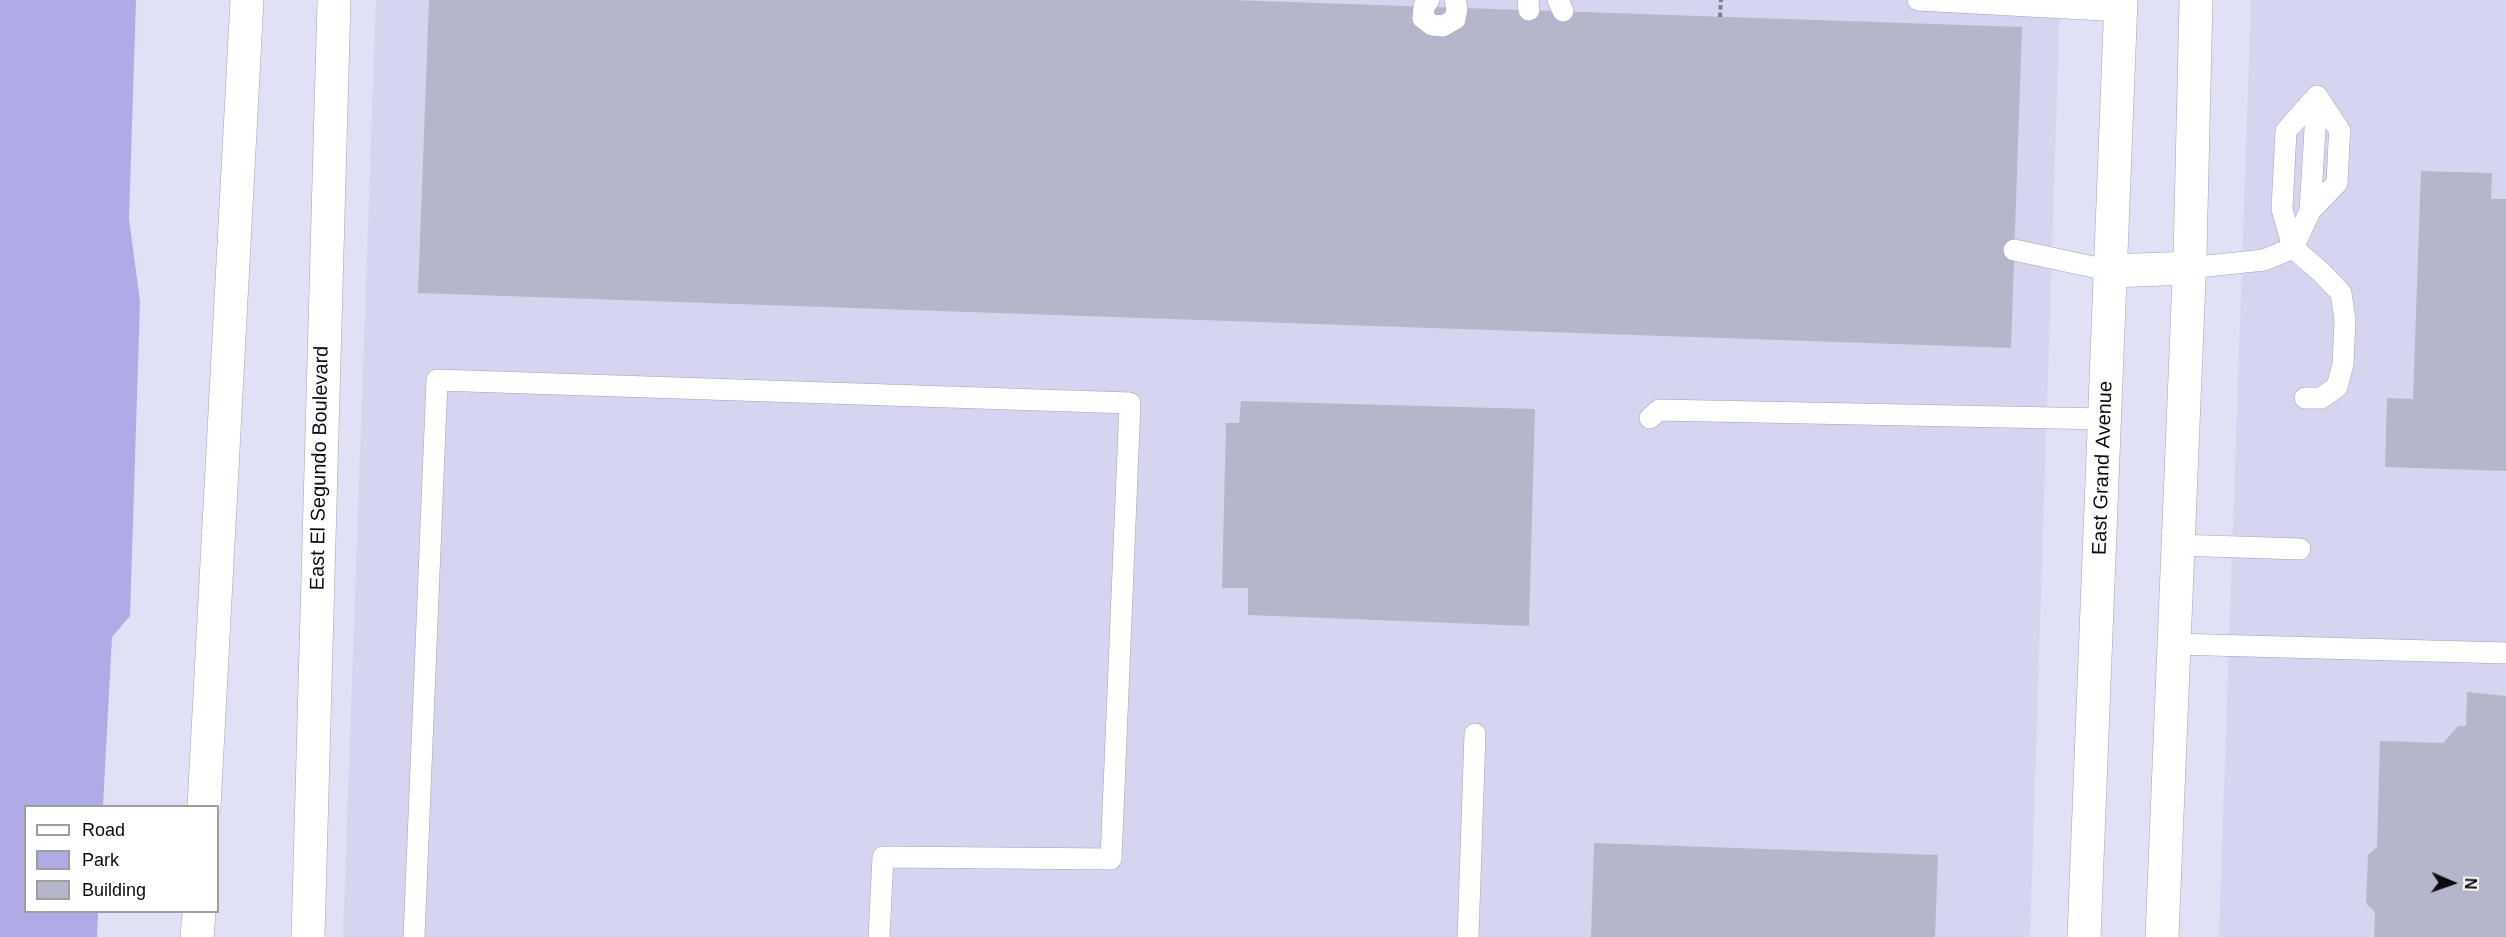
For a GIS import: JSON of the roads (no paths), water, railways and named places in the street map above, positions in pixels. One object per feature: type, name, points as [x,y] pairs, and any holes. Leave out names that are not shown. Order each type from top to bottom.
[{"type":"street","points":[[204,805],[247,0]]},
{"type":"street","name":"East El Segundo Boulevard","points":[[308,937],[334,0]]},
{"type":"street","points":[[2162,937],[2189,268],[2196,0]]},
{"type":"street","name":"East Grand Avenue","points":[[2084,937],[2121,5]]},
{"type":"street","points":[[2112,271],[2189,268]]},
{"type":"street","points":[[198,937],[199,913]]},
{"type":"lane","points":[[1428,0],[1424,6],[1423,18],[1432,25],[1443,26],[1455,19],[1457,8],[1455,0]]},
{"type":"lane","points":[[1918,0],[2121,5]]},
{"type":"lane","points":[[2189,268],[2264,260],[2293,248],[2310,211],[2317,96],[2286,131],[2282,209],[2293,248],[2341,293],[2345,320],[2343,364],[2337,387],[2321,398],[2305,399]]},
{"type":"lane","points":[[2014,250],[2112,271]]},
{"type":"lane","points":[[414,937],[437,380],[1130,403],[1111,859],[883,857],[879,937]]},
{"type":"lane","points":[[1650,418],[1659,410],[2104,419]]},
{"type":"lane","points":[[2177,545],[2300,549]]},
{"type":"lane","points":[[2173,644],[2506,653]]},
{"type":"lane","points":[[1468,937],[1475,734]]}]
